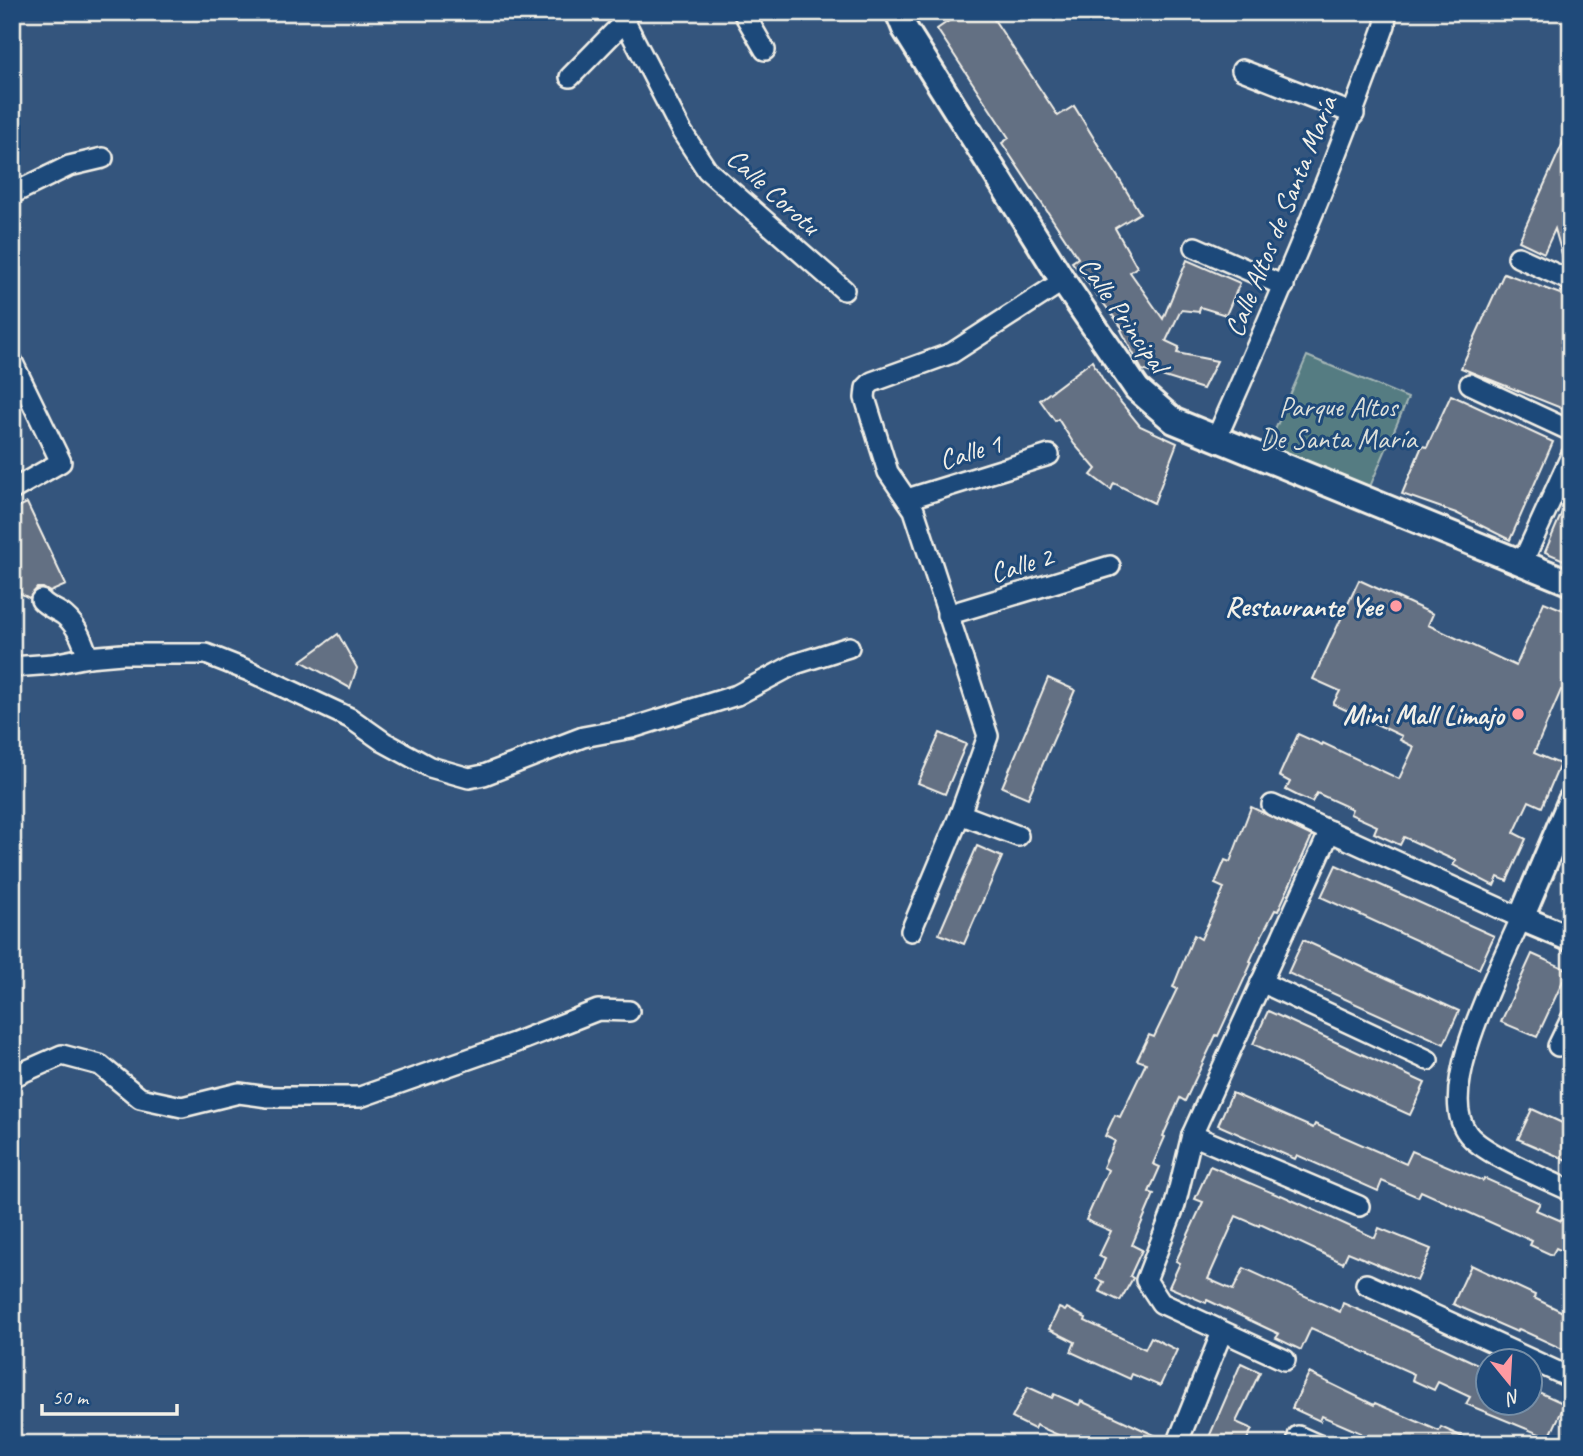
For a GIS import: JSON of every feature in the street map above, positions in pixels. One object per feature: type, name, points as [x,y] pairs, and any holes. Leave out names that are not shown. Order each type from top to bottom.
[{"type":"street","points":[[743,12],[765,50]]},
{"type":"street","name":"Calle Principal","points":[[898,12],[905,29],[1063,282],[1136,389],[1174,421],[1523,561],[1571,583]]},
{"type":"street","name":"Calle Altos de Santa María","points":[[1216,439],[1284,286],[1354,114],[1385,25],[1386,12]]},
{"type":"street","points":[[570,77],[622,17]]},
{"type":"street","name":"Calle Corotu","points":[[622,17],[682,132],[707,170],[844,290]]},
{"type":"street","points":[[1242,70],[1354,114]]},
{"type":"street","points":[[12,194],[69,166],[103,158]]},
{"type":"street","points":[[1195,247],[1284,286]]},
{"type":"street","points":[[1518,257],[1571,281]]},
{"type":"street","points":[[911,931],[960,814],[988,736],[914,510],[888,472],[865,398],[866,388],[872,382],[952,353],[1063,282]]},
{"type":"street","points":[[12,361],[61,462],[12,490]]},
{"type":"street","points":[[1469,384],[1571,431]]},
{"type":"street","name":"Calle 1","points":[[907,499],[1049,455]]},
{"type":"street","points":[[1523,561],[1571,456]]},
{"type":"street","name":"Calle 2","points":[[947,615],[1110,566]]},
{"type":"street","points":[[41,600],[64,615],[79,632],[88,657]]},
{"type":"street","points":[[12,667],[122,654],[206,654],[349,718],[384,742],[430,767],[469,778],[484,775],[583,737],[632,728],[737,695],[796,664],[849,647]]},
{"type":"street","points":[[1571,800],[1467,1044],[1457,1109],[1468,1134],[1493,1153],[1571,1191]]},
{"type":"street","points":[[1272,805],[1571,939]]},
{"type":"street","points":[[960,814],[1018,836]]},
{"type":"street","points":[[1285,1360],[1161,1303],[1146,1280],[1175,1205],[1192,1135],[1331,831]]},
{"type":"street","points":[[1261,982],[1428,1060]]},
{"type":"street","points":[[12,1077],[62,1055],[100,1065],[140,1098],[183,1107],[239,1093],[268,1097],[360,1097],[514,1043],[598,1010],[629,1011]]},
{"type":"street","points":[[1558,1046],[1571,1019]]},
{"type":"street","points":[[1192,1135],[1359,1206]]},
{"type":"street","points":[[1366,1284],[1571,1378]]},
{"type":"street","points":[[1177,1444],[1223,1332]]},
{"type":"green space","name":"Parque Altos De Santa María","points":[[1307,356],[1408,398],[1369,489],[1268,446]]},
{"type":"building","points":[[962,12],[989,12],[1058,116],[1074,106],[1140,213],[1115,228],[1137,267],[1130,272],[1163,319],[1187,260],[1240,283],[1226,315],[1200,307],[1199,312],[1181,310],[1166,341],[1179,347],[1177,353],[1217,361],[1203,389],[1142,370],[1121,330],[1123,329],[1072,262],[1078,258],[1002,143],[1009,138],[937,29]]},
{"type":"building","points":[[1571,125],[1571,267],[1565,265],[1555,229],[1544,253],[1519,241]]},
{"type":"building","points":[[1504,273],[1560,294],[1562,290],[1571,293],[1571,412],[1461,368]]},
{"type":"building","points":[[1092,361],[1105,383],[1140,426],[1177,443],[1154,503],[1114,483],[1111,490],[1091,475],[1096,469],[1040,400]]},
{"type":"building","points":[[1451,395],[1553,442],[1510,540],[1456,513],[1402,494],[1422,446],[1427,447]]},
{"type":"building","points":[[1571,491],[1571,563],[1545,552]]},
{"type":"building","points":[[27,503],[66,585],[50,592],[37,588],[29,598],[12,589],[12,510]]},
{"type":"building","points":[[1359,580],[1433,614],[1428,625],[1516,666],[1544,602],[1571,613],[1571,694],[1561,690],[1534,753],[1560,764],[1542,807],[1529,801],[1514,833],[1526,839],[1507,881],[1498,877],[1494,886],[1453,865],[1456,861],[1404,837],[1400,845],[1374,833],[1377,826],[1350,814],[1352,809],[1317,793],[1312,802],[1286,790],[1290,782],[1279,776],[1298,734],[1399,779],[1414,747],[1400,740],[1402,736],[1333,704],[1340,691],[1313,679]]},
{"type":"building","points":[[338,634],[357,668],[350,688],[301,661]]},
{"type":"building","points":[[1048,678],[1075,690],[1028,798],[1002,787]]},
{"type":"building","points":[[940,733],[966,744],[945,794],[918,783]]},
{"type":"building","points":[[1251,807],[1312,836],[1278,911],[1275,910],[1262,935],[1218,1036],[1216,1035],[1185,1101],[1180,1098],[1163,1136],[1165,1137],[1153,1164],[1160,1167],[1149,1192],[1154,1194],[1132,1245],[1142,1250],[1130,1276],[1133,1278],[1120,1301],[1099,1291],[1104,1282],[1096,1279],[1105,1259],[1099,1256],[1111,1231],[1086,1220],[1108,1170],[1103,1167],[1115,1141],[1105,1136],[1115,1115],[1120,1117],[1146,1063],[1137,1060],[1149,1035],[1154,1037],[1177,989],[1173,987],[1194,935],[1201,939],[1224,888],[1215,884],[1225,860],[1230,862]]},
{"type":"building","points":[[977,846],[1002,857],[964,944],[939,934]]},
{"type":"building","points":[[1336,865],[1494,936],[1479,969],[1321,897]]},
{"type":"building","points":[[1303,940],[1459,1011],[1444,1044],[1288,973]]},
{"type":"building","points":[[1532,954],[1568,970],[1537,1037],[1501,1022]]},
{"type":"building","points":[[1268,1011],[1425,1083],[1410,1115],[1253,1044]]},
{"type":"building","points":[[1232,1093],[1313,1128],[1315,1124],[1406,1164],[1412,1151],[1540,1203],[1536,1210],[1571,1225],[1571,1255],[1556,1248],[1552,1255],[1530,1245],[1532,1241],[1421,1191],[1418,1197],[1382,1181],[1378,1191],[1297,1155],[1295,1159],[1218,1125]]},
{"type":"building","points":[[1532,1109],[1571,1127],[1571,1162],[1518,1139]]},
{"type":"building","points":[[1210,1166],[1375,1238],[1379,1228],[1431,1249],[1417,1281],[1348,1252],[1343,1263],[1260,1224],[1259,1226],[1236,1216],[1208,1279],[1233,1290],[1244,1268],[1340,1312],[1343,1303],[1474,1362],[1474,1407],[1466,1404],[1470,1397],[1438,1382],[1434,1390],[1412,1380],[1414,1374],[1311,1328],[1301,1350],[1276,1338],[1279,1334],[1207,1300],[1206,1303],[1169,1287],[1180,1263],[1176,1261],[1203,1202],[1195,1199]]},
{"type":"building","points":[[1471,1265],[1535,1295],[1534,1298],[1571,1316],[1571,1353],[1519,1329],[1517,1332],[1453,1304]]},
{"type":"building","points":[[1059,1308],[1065,1311],[1067,1308],[1086,1318],[1085,1321],[1145,1349],[1151,1337],[1177,1350],[1160,1386],[1132,1374],[1130,1379],[1071,1352],[1075,1342],[1049,1329]]},
{"type":"building","points":[[1241,1363],[1260,1372],[1236,1422],[1252,1429],[1245,1444],[1206,1444]]},
{"type":"building","points":[[1309,1373],[1374,1405],[1375,1403],[1439,1431],[1441,1427],[1478,1444],[1356,1444],[1361,1433],[1322,1416],[1320,1421],[1292,1408]]},
{"type":"building","points":[[1028,1387],[1052,1398],[1054,1394],[1079,1405],[1081,1401],[1165,1440],[1165,1444],[1078,1444],[1036,1425],[1034,1429],[1012,1418]]},
{"type":"building","points":[[1544,1394],[1565,1404],[1549,1438],[1500,1418],[1544,1418]]},
{"type":"place","name":"Restaurante Yee","points":[[1396,606]]},
{"type":"place","name":"Mini Mall Limajo","points":[[1518,714]]}]
